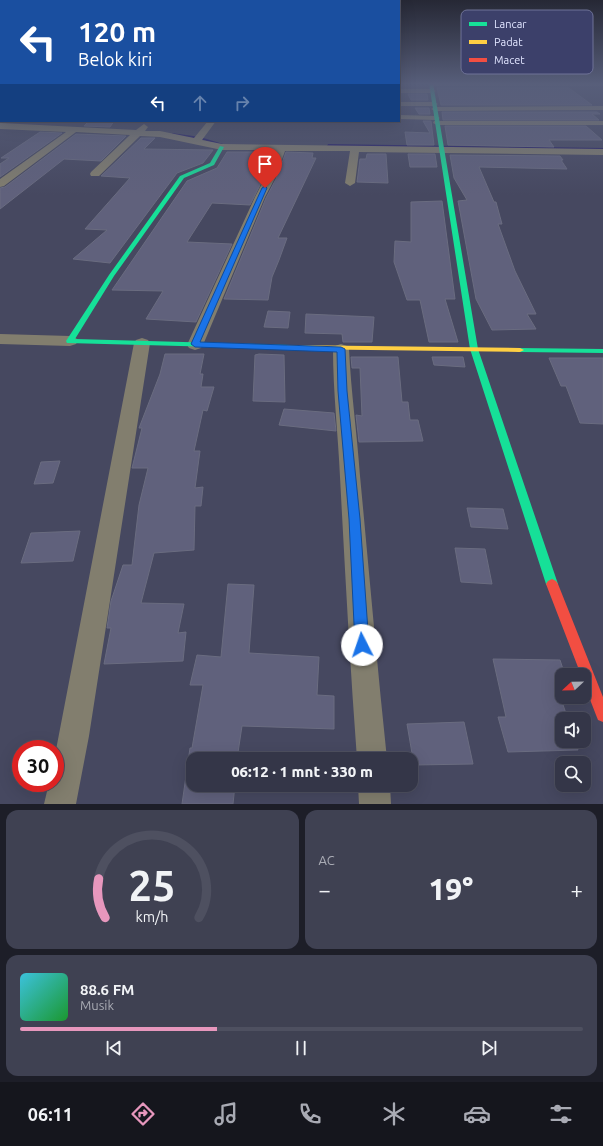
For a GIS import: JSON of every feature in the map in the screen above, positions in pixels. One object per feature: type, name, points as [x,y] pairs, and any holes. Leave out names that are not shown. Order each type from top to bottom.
[{"type":"street","points":[[438,121],[474,349],[546,568],[603,715]]},
{"type":"street","points":[[585,121],[603,123]]},
{"type":"street","points":[[95,174],[149,122]]},
{"type":"street","points":[[199,138],[211,122]]},
{"type":"street","points":[[0,126],[18,123],[74,130],[140,131],[169,136],[338,145],[441,146],[602,151]]},
{"type":"street","points":[[0,134],[18,123]]},
{"type":"street","points":[[0,184],[74,130]]},
{"type":"street","points":[[199,138],[222,147],[281,148],[338,145],[355,150],[380,146]]},
{"type":"street","points":[[70,341],[111,276],[182,177],[212,164],[222,147]]},
{"type":"street","points":[[195,344],[260,197],[270,178],[281,148]]},
{"type":"street","points":[[350,184],[355,150]]},
{"type":"street","points":[[1,342],[142,342],[341,349],[603,351]]},
{"type":"street","points":[[60,804],[74,736],[142,342]]},
{"type":"street","points":[[341,349],[342,391],[350,458],[362,645],[371,752]]},
{"type":"street","points":[[374,792],[375,804]]},
{"type":"building","points":[[423,121],[431,121],[434,145],[407,145],[405,132],[430,133]]},
{"type":"building","points":[[88,122],[113,122],[110,127],[84,126]]},
{"type":"building","points":[[445,126],[586,126],[602,140],[549,140],[554,147],[448,145]]},
{"type":"building","points":[[40,132],[62,133],[0,177],[0,164],[9,158],[1,158]]},
{"type":"building","points":[[76,134],[126,136],[101,161],[64,159],[0,209],[0,188],[5,187]]},
{"type":"building","points":[[141,138],[155,138],[144,149],[213,150],[203,163],[177,173],[110,263],[73,259],[107,230],[85,229],[130,178],[101,176]]},
{"type":"building","points":[[227,152],[273,152],[264,177],[250,205],[212,203],[187,242],[232,244],[196,322],[146,319],[163,291],[112,290],[187,181],[217,168]]},
{"type":"building","points":[[286,152],[313,153],[312,158],[316,158],[278,238],[287,238],[272,277],[268,300],[224,299],[266,198],[276,179]]},
{"type":"building","points":[[367,154],[386,154],[388,183],[357,182],[360,159],[366,159]]},
{"type":"building","points":[[408,154],[435,154],[437,167],[410,167]]},
{"type":"building","points":[[450,155],[560,156],[563,160],[561,160],[567,169],[479,167],[494,202],[496,202],[502,224],[498,224],[515,271],[536,314],[527,314],[536,329],[492,330],[476,299],[458,201],[467,200],[454,178]]},
{"type":"building","points":[[442,201],[455,299],[445,299],[458,342],[429,342],[420,300],[407,300],[394,262],[395,241],[411,242],[411,202]]},
{"type":"building","points":[[268,311],[290,312],[288,328],[264,327]]},
{"type":"building","points":[[306,314],[374,317],[372,342],[343,342],[342,334],[305,333]]},
{"type":"building","points":[[165,354],[204,354],[200,374],[203,374],[201,387],[214,387],[207,411],[203,410],[194,451],[200,451],[195,488],[203,487],[201,506],[195,506],[194,550],[154,553],[141,603],[184,604],[178,633],[186,632],[183,661],[104,664],[111,628],[107,628],[111,601],[123,565],[132,565],[139,505],[148,468],[132,468],[142,428],[139,428],[160,374]]},
{"type":"building","points":[[255,355],[284,355],[285,402],[253,401]]},
{"type":"building","points":[[351,357],[398,357],[402,402],[408,402],[410,420],[418,420],[423,441],[359,442],[356,415],[362,416],[360,368],[352,368]]},
{"type":"building","points":[[432,357],[463,357],[465,367],[434,365]]},
{"type":"building","points":[[549,358],[603,358],[603,424],[580,423],[566,386],[561,386]]},
{"type":"building","points":[[284,409],[334,413],[336,431],[279,425]]},
{"type":"building","points":[[60,461],[53,483],[34,484],[41,462]]},
{"type":"building","points":[[467,508],[503,509],[508,529],[471,527]]},
{"type":"building","points":[[80,531],[73,561],[21,563],[31,533]]},
{"type":"building","points":[[455,548],[485,549],[492,584],[461,582]]},
{"type":"building","points":[[228,584],[254,585],[249,653],[319,657],[317,695],[334,696],[334,729],[242,726],[238,752],[189,752],[190,748],[192,748],[203,685],[190,685],[197,655],[221,657]]},
{"type":"building","points":[[493,659],[560,660],[563,668],[555,668],[555,704],[563,704],[566,712],[555,712],[555,748],[577,748],[578,750],[508,752],[498,717],[506,717]]},
{"type":"building","points":[[464,722],[473,764],[418,765],[418,752],[412,752],[407,724]]},
{"type":"building","points":[[186,776],[186,792],[234,792],[233,804],[182,804]]},
{"type":"waterway","points":[[173,134],[200,138],[221,144]]},
{"type":"waterway","points":[[328,145],[603,149]]},
{"type":"traffic: fast","points":[[437,121],[474,349],[552,584]]},
{"type":"traffic: fast","points":[[222,147],[212,164],[182,177],[111,276],[70,341],[290,347]]},
{"type":"traffic: fast","points":[[520,350],[603,351]]},
{"type":"traffic: slow","points":[[290,347],[520,350]]},
{"type":"traffic: jam","points":[[552,584],[603,715]]},
{"type":"route","points":[[265,188],[195,344],[341,349],[342,391],[350,458],[362,645]]}]
